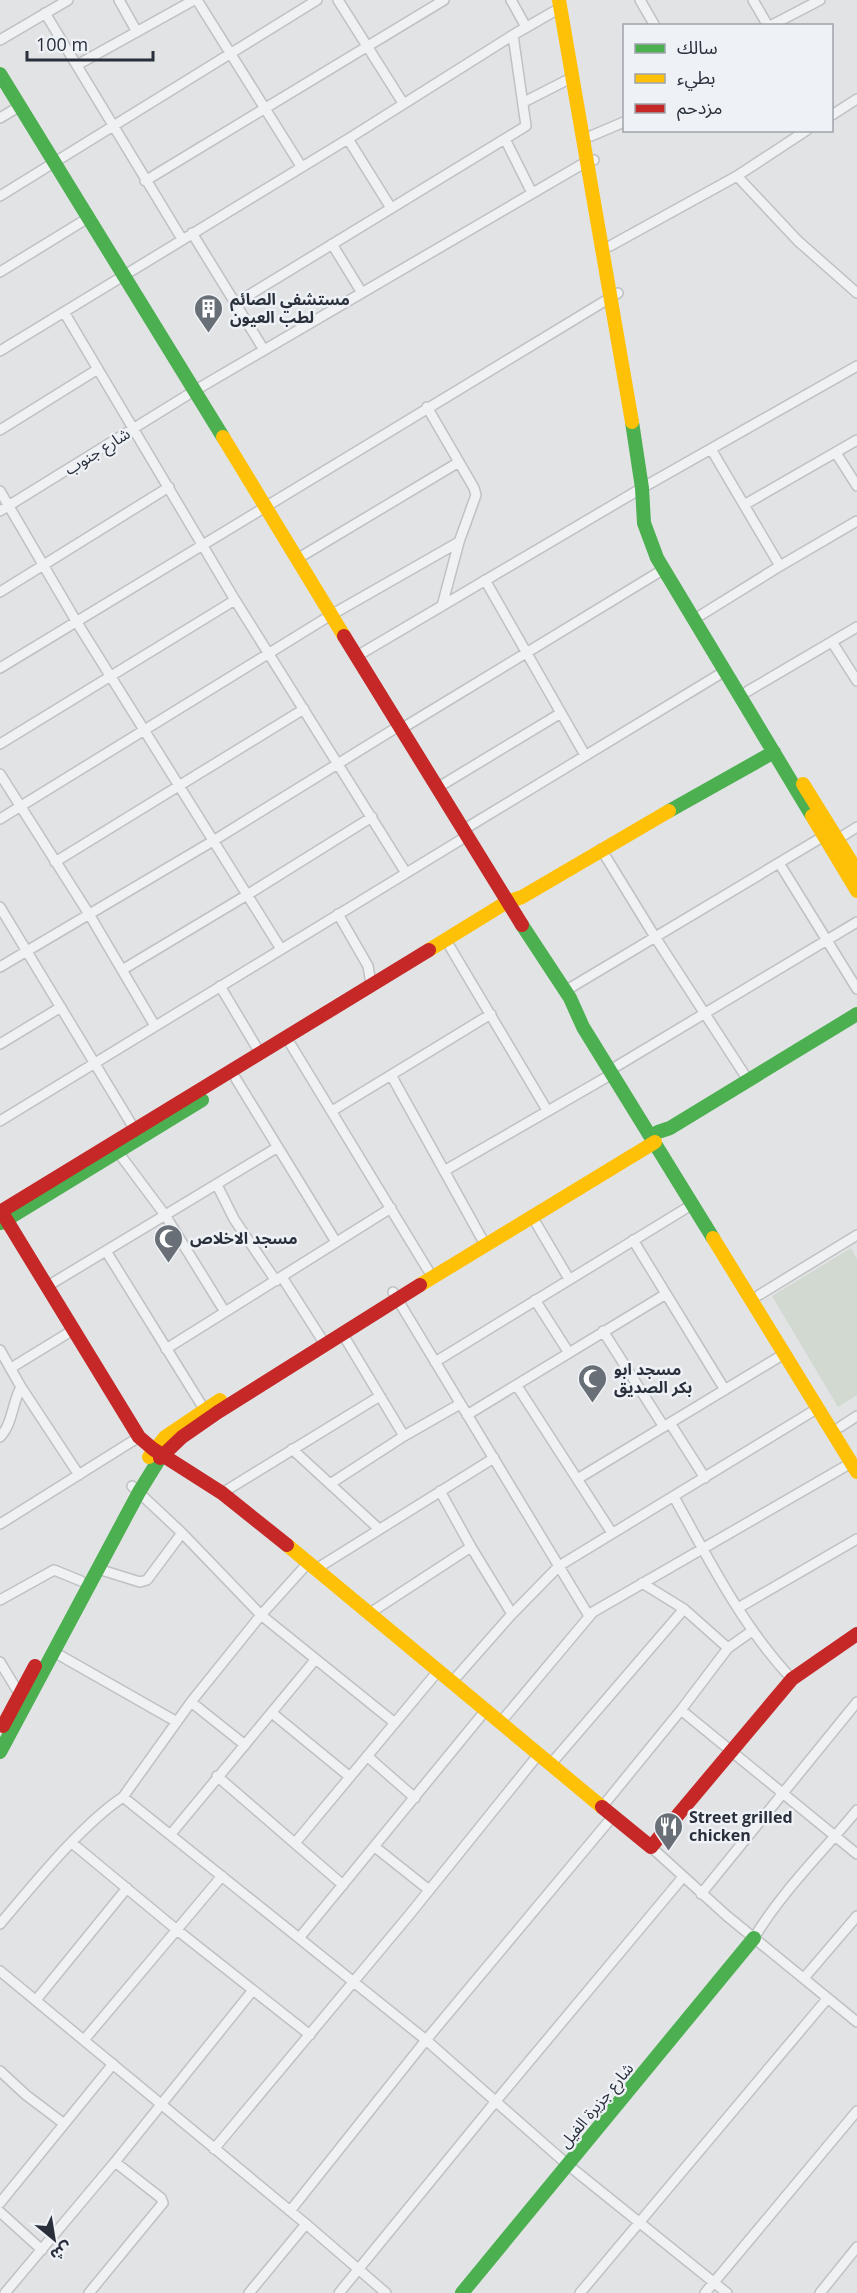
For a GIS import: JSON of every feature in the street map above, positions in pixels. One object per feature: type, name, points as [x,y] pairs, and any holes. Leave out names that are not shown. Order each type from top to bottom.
[{"type":"street","points":[[0,40],[68,0]]},
{"type":"street","points":[[119,0],[137,32]]},
{"type":"street","points":[[77,65],[195,0],[231,53],[301,166]]},
{"type":"street","points":[[0,196],[317,0]]},
{"type":"street","points":[[338,0],[403,103]]},
{"type":"street","points":[[146,181],[444,0]]},
{"type":"street","points":[[511,0],[526,27]]},
{"type":"street","points":[[640,0],[654,24]]},
{"type":"street","points":[[753,0],[768,24]]},
{"type":"street","points":[[773,24],[820,0]]},
{"type":"street","points":[[0,351],[348,139],[562,3]]},
{"type":"street","points":[[562,3],[573,77],[614,294],[653,532],[831,837],[857,891]]},
{"type":"street","points":[[562,3],[591,136],[590,161],[610,246],[614,294]]},
{"type":"street","points":[[45,13],[182,239]]},
{"type":"street","points":[[236,303],[526,126],[513,35]]},
{"type":"street","points":[[0,74],[509,906],[568,994],[583,1011],[615,1070],[659,1135],[759,1295],[840,1427],[855,1464]]},
{"type":"street","points":[[524,102],[573,77]]},
{"type":"street","points":[[833,114],[857,99]]},
{"type":"street","points":[[0,118],[20,106]]},
{"type":"street","points":[[591,136],[623,122]]},
{"type":"street","points":[[610,246],[737,176],[804,132]]},
{"type":"street","points":[[348,139],[391,208]]},
{"type":"street","points":[[505,139],[532,193]]},
{"type":"street","name":"شارع جنوب","points":[[4,509],[194,391],[590,161]]},
{"type":"street","points":[[737,176],[798,241],[856,291]]},
{"type":"street","points":[[0,272],[88,218]]},
{"type":"street","points":[[192,233],[264,350]]},
{"type":"street","points":[[332,244],[362,293]]},
{"type":"street","points":[[0,668],[614,294]]},
{"type":"street","points":[[64,312],[235,600],[406,873]]},
{"type":"street","points":[[357,656],[857,366]]},
{"type":"street","points":[[0,430],[98,369]]},
{"type":"street","points":[[427,407],[476,495],[459,542],[442,606]]},
{"type":"street","points":[[744,505],[857,440]]},
{"type":"street","points":[[711,449],[780,566]]},
{"type":"street","points":[[836,453],[857,486]]},
{"type":"street","points":[[297,559],[459,462]]},
{"type":"street","points":[[0,592],[169,487]]},
{"type":"street","points":[[645,487],[643,515],[646,533],[664,569],[774,752],[857,872]]},
{"type":"street","points":[[0,491],[4,509],[44,564],[76,621],[281,949]]},
{"type":"street","points":[[701,615],[857,521]]},
{"type":"street","points":[[0,819],[332,615],[459,542]]},
{"type":"street","points":[[0,967],[664,569]]},
{"type":"street","points":[[485,580],[585,755]]},
{"type":"street","points":[[0,744],[235,600]]},
{"type":"street","points":[[748,692],[857,627]]},
{"type":"street","points":[[832,642],[857,681]]},
{"type":"street","points":[[0,1121],[406,873],[585,755],[725,671]]},
{"type":"street","points":[[55,861],[304,709]]},
{"type":"street","points":[[437,788],[561,713]]},
{"type":"street","points":[[1,1215],[118,1152],[291,1045],[301,1033],[371,984],[434,952],[450,947],[522,897],[601,849],[774,752]]},
{"type":"street","points":[[0,774],[89,914],[155,1026]]},
{"type":"street","points":[[122,970],[372,817]]},
{"type":"street","points":[[568,994],[655,937],[779,862],[857,826]]},
{"type":"street","points":[[601,849],[748,1080]]},
{"type":"street","points":[[779,862],[857,989]]},
{"type":"street","points":[[1,1215],[260,1053],[301,1033],[509,906]]},
{"type":"street","points":[[0,907],[135,1130]]},
{"type":"street","points":[[338,914],[368,966],[371,984]]},
{"type":"street","points":[[444,1171],[857,922]]},
{"type":"street","points":[[450,947],[547,1110]]},
{"type":"street","points":[[220,986],[260,1053]]},
{"type":"street","points":[[0,1044],[60,1007]]},
{"type":"street","points":[[332,1111],[491,1014]]},
{"type":"street","points":[[158,1452],[342,1333],[428,1270],[659,1135],[857,1014]]},
{"type":"street","points":[[291,1045],[428,1270]]},
{"type":"street","points":[[391,1075],[482,1239]]},
{"type":"street","points":[[236,1078],[336,1242]]},
{"type":"street","points":[[659,1135],[693,1204],[784,1354],[855,1464]]},
{"type":"street","points":[[0,1732],[81,1581],[165,1437],[204,1409],[321,1338],[532,1218],[659,1135]]},
{"type":"street","points":[[46,1287],[278,1147]]},
{"type":"street","points":[[118,1152],[165,1215],[225,1312]]},
{"type":"street","points":[[217,1185],[234,1218],[321,1338]]},
{"type":"street","points":[[435,1362],[693,1204]]},
{"type":"street","points":[[166,1349],[391,1208]]},
{"type":"street","points":[[1,1215],[139,1437],[158,1452],[222,1493],[370,1613],[651,1847],[754,1938],[857,2022]]},
{"type":"street","points":[[532,1218],[569,1279]]},
{"type":"street","points":[[759,1295],[857,1235]]},
{"type":"street","points":[[633,1240],[725,1390]]},
{"type":"street","points":[[106,1251],[204,1409]]},
{"type":"street","points":[[468,1415],[666,1294]]},
{"type":"street","points":[[395,1295],[589,1616]]},
{"type":"street","points":[[535,1300],[569,1353]]},
{"type":"street","points":[[11,1368],[73,1330]]},
{"type":"street","points":[[603,1331],[705,1478]]},
{"type":"street","points":[[342,1333],[404,1436]]},
{"type":"street","points":[[0,1350],[21,1387],[79,1475]]},
{"type":"street","points":[[579,1478],[784,1354]]},
{"type":"street","points":[[517,1386],[579,1478],[612,1533]]},
{"type":"street","points":[[0,1437],[9,1422],[16,1395],[21,1387]]},
{"type":"street","points":[[222,1493],[380,1396]]},
{"type":"street","points":[[330,1484],[404,1436],[460,1404]]},
{"type":"street","points":[[452,1682],[559,1566],[818,1408]]},
{"type":"street","points":[[840,1427],[857,1416]]},
{"type":"street","points":[[0,1524],[139,1437]]},
{"type":"street","points":[[292,1449],[380,1529]]},
{"type":"street","points":[[0,1924],[72,1843],[109,1806],[123,1797],[191,1701],[261,1615],[312,1566],[380,1529],[494,1458]]},
{"type":"street","points":[[500,1723],[589,1616],[702,1547],[855,1464]]},
{"type":"street","points":[[135,1489],[182,1533],[261,1615],[395,1723]]},
{"type":"street","points":[[0,1752],[98,1569],[135,1489]]},
{"type":"street","points":[[440,1491],[471,1547],[513,1614]]},
{"type":"street","points":[[674,1497],[752,1631],[792,1679]]},
{"type":"street","points":[[98,1569],[140,1582],[147,1580],[182,1533]]},
{"type":"street","points":[[738,1608],[857,1539]]},
{"type":"street","points":[[370,1613],[471,1547]]},
{"type":"street","points":[[0,1600],[54,1570],[81,1581]]},
{"type":"street","points":[[642,1583],[684,1610],[728,1648]]},
{"type":"street","points":[[550,1765],[684,1610]]},
{"type":"street","points":[[290,2211],[607,1811],[728,1648],[752,1631]]},
{"type":"street","points":[[651,1847],[792,1679],[857,1634]]},
{"type":"street","points":[[54,1652],[177,1722]]},
{"type":"street","points":[[171,1834],[315,1660]]},
{"type":"street","points":[[0,1662],[20,1695]]},
{"type":"street","points":[[295,1843],[438,1671]]},
{"type":"street","points":[[191,1701],[245,1745]]},
{"type":"street","points":[[701,1893],[785,1793],[857,1702]]},
{"type":"street","points":[[681,1710],[857,1854]]},
{"type":"street","points":[[300,1937],[485,1711]]},
{"type":"street","points":[[272,1713],[350,1776]]},
{"type":"street","points":[[214,2149],[354,1982],[538,1755]]},
{"type":"street","points":[[367,1756],[416,1797]]},
{"type":"street","points":[[217,1776],[343,1885]]},
{"type":"street","points":[[123,1797],[426,2040],[568,2165],[727,2293]]},
{"type":"street","points":[[754,1938],[764,1921],[794,1883],[857,1810]]},
{"type":"street","points":[[72,1843],[310,2035]]},
{"type":"street","points":[[375,1846],[429,1890]]},
{"type":"street","points":[[84,2040],[222,1876]]},
{"type":"street","points":[[339,2293],[683,1877]]},
{"type":"street","points":[[36,2000],[127,1888]]},
{"type":"street","points":[[804,1978],[857,1916]]},
{"type":"street","name":"شارع جزيرة الفيل","points":[[462,2293],[754,1938]]},
{"type":"street","points":[[0,1971],[386,2293]]},
{"type":"street","points":[[6,2293],[253,1990]]},
{"type":"street","points":[[580,2293],[827,1999]]},
{"type":"street","points":[[0,2203],[113,2064]]},
{"type":"street","points":[[0,2072],[63,2123]]},
{"type":"street","points":[[705,2293],[857,2111]]},
{"type":"street","points":[[104,2293],[92,2289],[163,2203],[161,2198],[115,2162]]},
{"type":"street","points":[[0,2212],[42,2250]]},
{"type":"street","points":[[249,2293],[306,2224]]},
{"type":"street","points":[[820,2293],[857,2247]]},
{"type":"shaded area","points":[[851,1248],[857,1259],[857,1395],[838,1407],[772,1296]]},
{"type":"traffic: fast","points":[[0,74],[223,437]]},
{"type":"traffic: fast","points":[[632,422],[642,488],[644,523],[657,558],[812,816]]},
{"type":"traffic: fast","points":[[669,811],[774,752]]},
{"type":"traffic: fast","points":[[522,925],[570,998],[583,1027],[713,1238]]},
{"type":"traffic: fast","points":[[658,1132],[670,1128],[857,1014]]},
{"type":"traffic: fast","points":[[1,1223],[202,1100]]},
{"type":"traffic: fast","points":[[0,1752],[139,1492],[160,1458]]},
{"type":"traffic: fast","points":[[462,2293],[754,1938]]},
{"type":"traffic: slow","points":[[559,0],[632,422]]},
{"type":"traffic: slow","points":[[223,437],[344,636]]},
{"type":"traffic: slow","points":[[803,784],[857,871]]},
{"type":"traffic: slow","points":[[429,950],[507,902],[522,897],[669,811]]},
{"type":"traffic: slow","points":[[812,816],[857,891]]},
{"type":"traffic: slow","points":[[420,1285],[655,1142]]},
{"type":"traffic: slow","points":[[713,1238],[857,1472]]},
{"type":"traffic: slow","points":[[149,1457],[165,1437],[220,1400]]},
{"type":"traffic: slow","points":[[287,1545],[602,1807]]},
{"type":"traffic: jam","points":[[344,636],[522,925]]},
{"type":"traffic: jam","points":[[0,1212],[429,950]]},
{"type":"traffic: jam","points":[[1,1211],[139,1437],[153,1449],[222,1493],[287,1545]]},
{"type":"traffic: jam","points":[[160,1458],[182,1437],[218,1412],[420,1285]]},
{"type":"traffic: jam","points":[[602,1807],[651,1847],[792,1679],[857,1634]]},
{"type":"traffic: jam","points":[[3,1726],[35,1666]]},
{"type":"place","name":"مستشفي الصائم لطب العيون","points":[[209,334]]},
{"type":"place","name":"مسجد الاخلاص","points":[[169,1264]]},
{"type":"place","name":"مسجد ابو بكر الصديق","points":[[593,1404]]},
{"type":"place","name":"Street grilled chicken","points":[[668,1852]]}]
